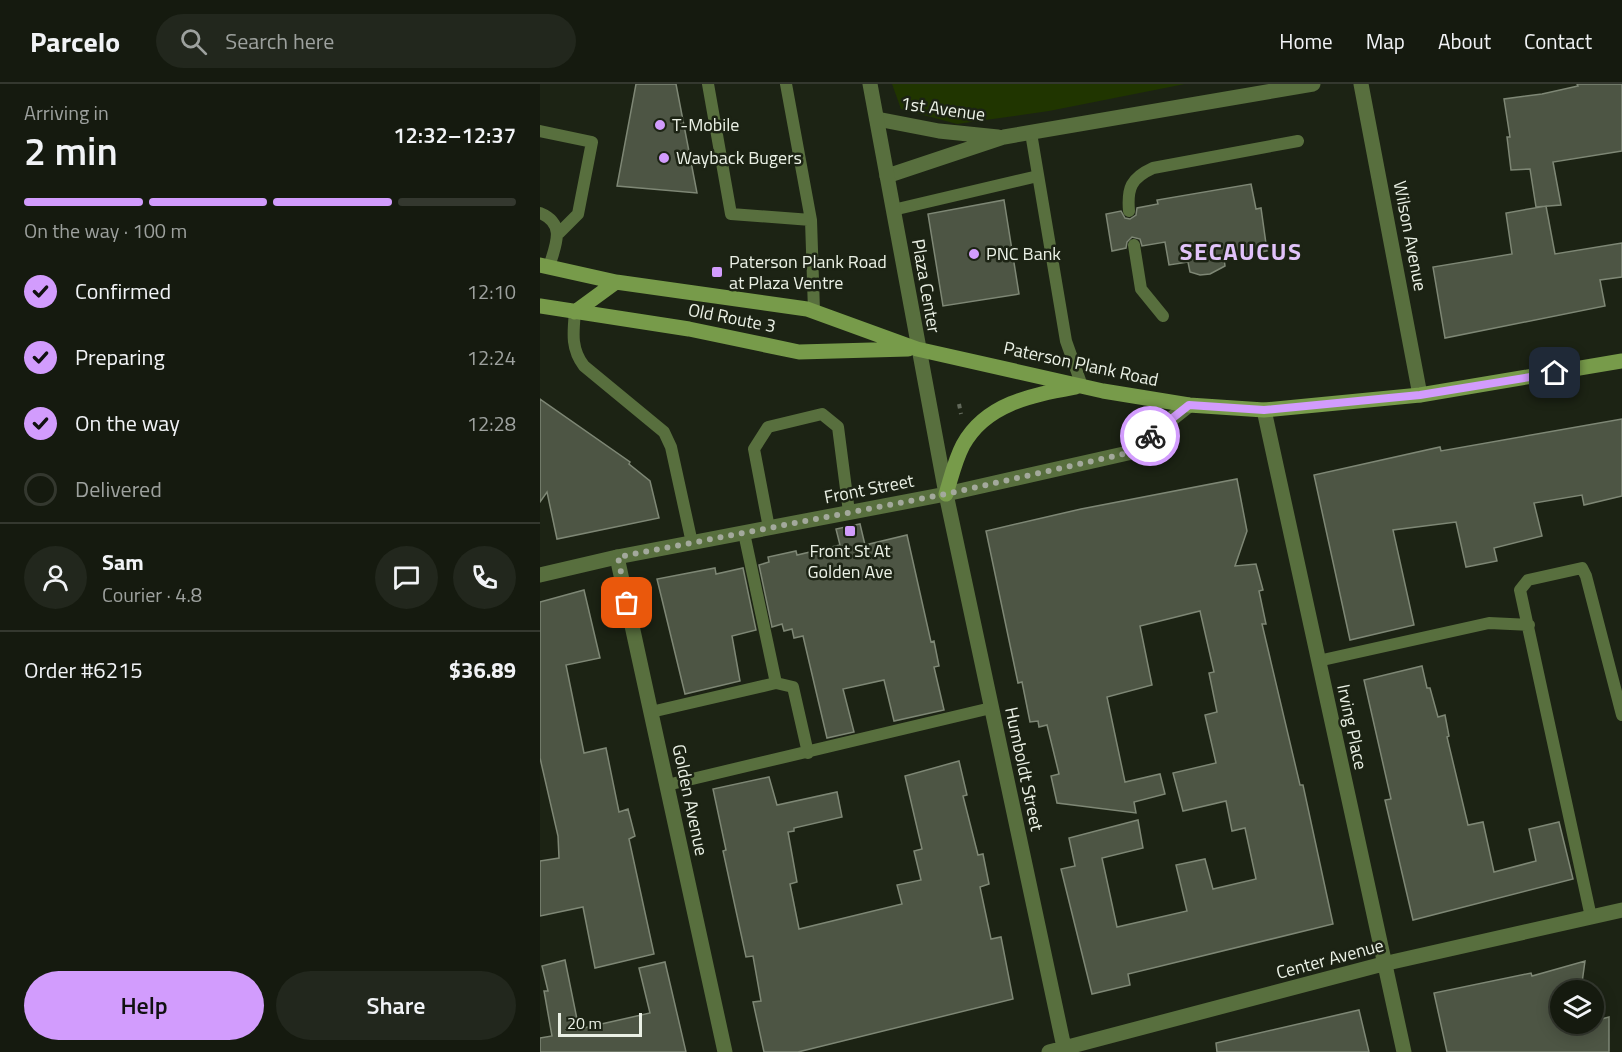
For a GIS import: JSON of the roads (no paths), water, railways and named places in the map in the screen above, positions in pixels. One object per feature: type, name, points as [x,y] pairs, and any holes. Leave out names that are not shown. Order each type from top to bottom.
[{"type":"main road","name":"Paterson Plank Road","points":[[544,266],[616,282],[814,311],[917,349],[1149,400],[1189,405],[1264,410],[1420,395],[1622,361]]},
{"type":"main road","points":[[575,312],[616,282]]},
{"type":"main road","name":"Old Route 3","points":[[540,306],[711,333],[799,352],[917,349]]},
{"type":"main road","points":[[946,494],[963,446],[994,411],[1030,396],[1083,386]]},
{"type":"street","name":"Plaza Center","points":[[870,84],[917,349],[946,494]]},
{"type":"street","name":"1st Avenue","points":[[887,176],[1004,137],[1313,84]]},
{"type":"street","name":"Wilson Avenue","points":[[1361,84],[1420,395]]},
{"type":"street","name":"1st Avenue","points":[[877,119],[939,131],[1004,137]]},
{"type":"street","name":"Front Street","points":[[540,575],[618,557],[946,494],[1128,453],[1189,405]]},
{"type":"street","name":"Irving Place","points":[[1264,410],[1404,1052]]},
{"type":"street","name":"Humboldt Street","points":[[946,494],[992,708],[1059,1051]]},
{"type":"street","name":"Golden Avenue","points":[[618,557],[724,1052]]},
{"type":"street","name":"Center Avenue","points":[[1059,1051],[1383,964],[1622,910]]},
{"type":"lane","points":[[708,84],[731,214],[811,220]]},
{"type":"lane","points":[[786,84],[811,220],[814,311]]},
{"type":"lane","points":[[540,131],[592,142],[578,213],[559,233],[544,266]]},
{"type":"lane","points":[[1030,133],[1066,340],[1083,386]]},
{"type":"lane","points":[[1129,211],[1127,198],[1130,189],[1139,175],[1153,168],[1298,141]]},
{"type":"lane","points":[[893,210],[1038,176]]},
{"type":"lane","points":[[540,213],[555,224],[559,233]]},
{"type":"lane","points":[[1134,245],[1141,289],[1163,316]]},
{"type":"lane","points":[[575,312],[573,338],[575,354],[584,366],[664,432],[671,447],[692,543]]},
{"type":"lane","points":[[769,528],[754,449],[768,426],[822,414],[838,427],[849,512]]},
{"type":"lane","points":[[744,533],[776,683]]},
{"type":"lane","points":[[1591,916],[1520,590],[1528,580],[1582,568],[1587,576],[1622,715]]},
{"type":"lane","points":[[1318,661],[1489,623],[1529,625]]},
{"type":"lane","points":[[651,712],[776,683],[793,687],[808,753]]},
{"type":"lane","points":[[667,785],[992,708]]},
{"type":"place","name":"T-Mobile","points":[[660,125]]},
{"type":"place","name":"Wayback Bugers","points":[[664,158]]},
{"type":"place","name":"PNC Bank","points":[[974,254]]},
{"type":"place","name":"Paterson Plank Road at Plaza Ventre","points":[[717,272]]},
{"type":"place","name":"Front St At Golden Ave","points":[[850,531]]},
{"type":"district","name":"SECAUCUS","points":[[1241,252]]}]
